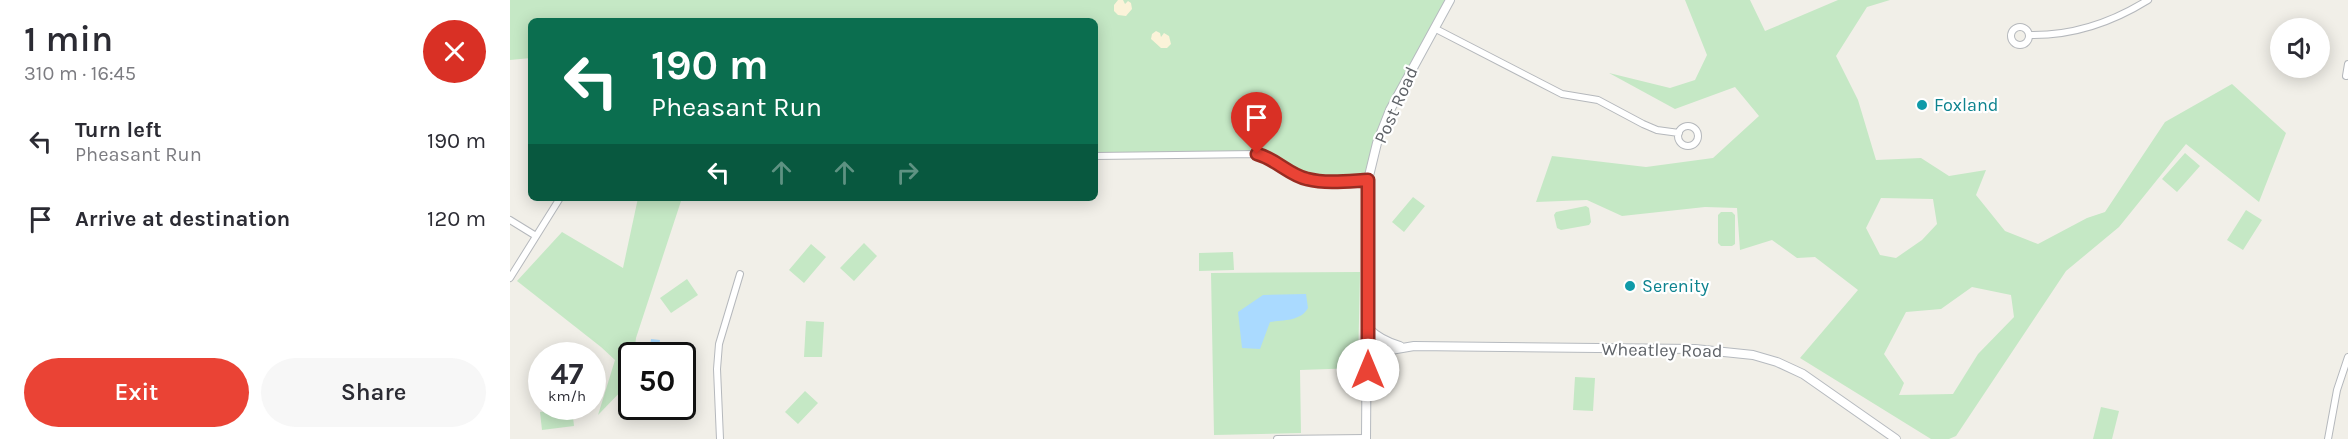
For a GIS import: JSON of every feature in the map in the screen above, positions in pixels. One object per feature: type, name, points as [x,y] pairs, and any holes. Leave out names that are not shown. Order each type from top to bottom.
[{"type":"street","name":"Post Road","points":[[1368,362],[1368,180],[1377,143],[1390,110],[1450,0]]},
{"type":"street","points":[[2029,35],[2080,31],[2104,23],[2148,0]]},
{"type":"street","points":[[1434,28],[1562,94],[1598,100],[1650,127],[1679,133]]},
{"type":"street","points":[[2346,76],[2348,64]]},
{"type":"street","points":[[1098,156],[1257,154],[1268,157],[1307,179],[1327,182],[1368,180]]},
{"type":"street","points":[[510,278],[558,201]]},
{"type":"street","points":[[510,220],[536,236]]},
{"type":"street","points":[[720,439],[717,369],[719,344],[740,274]]},
{"type":"street","name":"Wheatley Road","points":[[1368,328],[1388,343],[1403,347]]},
{"type":"street","name":"Wheatley Road","points":[[1368,362],[1385,351],[1403,347],[1695,350],[1753,355],[1777,362],[1803,374],[1896,439]]},
{"type":"street","points":[[2328,439],[2337,390],[2348,357]]},
{"type":"street","points":[[1277,439],[1366,439],[1368,362]]},
{"type":"green space","points":[[510,0],[1450,0],[1390,110],[1368,180],[1307,179],[1268,157],[1098,156],[1098,18],[528,18],[528,58],[510,60]]},
{"type":"green space","points":[[1685,0],[1750,0],[1765,31],[1838,0],[1890,0],[1867,7],[1836,56],[1858,100],[1876,160],[1921,158],[1949,176],[1986,170],[1976,195],[2005,231],[2038,244],[2087,218],[2105,212],[2165,122],[2232,84],[2286,133],[2259,202],[2186,144],[2119,227],[2066,271],[1956,436],[1949,439],[1931,439],[1800,358],[1858,290],[1815,257],[1797,258],[1772,240],[1740,250],[1737,208],[1705,207],[1622,216],[1587,200],[1536,202],[1552,156],[1646,167],[1713,158],[1759,116],[1735,87],[1675,109],[1609,73],[1670,88],[1695,80],[1707,55]],"holes":[[[1881,198],[1933,199],[1937,224],[1922,240],[1896,258],[1880,255],[1866,228]],[[1972,287],[2011,295],[2014,317],[1978,354],[1953,394],[1899,395],[1904,383],[1884,354],[1906,312],[1941,309]]]},
{"type":"green space","points":[[2185,153],[2200,166],[2177,192],[2162,179]]},
{"type":"green space","points":[[1413,197],[1425,206],[1404,232],[1392,222]]},
{"type":"green space","points":[[637,201],[681,201],[636,342],[618,342],[618,394],[606,407],[606,389],[615,360],[606,352],[606,342],[595,342],[517,281],[562,232],[623,268]]},
{"type":"green space","points":[[1586,206],[1589,208],[1591,222],[1589,225],[1561,230],[1557,228],[1554,215],[1556,212]]},
{"type":"green space","points":[[2246,210],[2262,220],[2243,250],[2227,240]]},
{"type":"green space","points":[[1721,212],[1732,212],[1735,215],[1735,244],[1732,246],[1721,246],[1718,243],[1718,215]]},
{"type":"green space","points":[[864,243],[877,256],[854,281],[840,268]]},
{"type":"green space","points":[[811,244],[826,257],[804,283],[789,270]]},
{"type":"green space","points":[[1233,252],[1234,270],[1199,271],[1199,253]]},
{"type":"green space","points":[[1360,272],[1358,368],[1300,370],[1301,433],[1214,435],[1211,273]]},
{"type":"green space","points":[[687,279],[698,295],[671,313],[660,298]]},
{"type":"green space","points":[[806,321],[824,322],[822,357],[804,357]]},
{"type":"green space","points":[[1575,377],[1595,378],[1593,411],[1573,410]]},
{"type":"green space","points":[[805,391],[818,403],[798,424],[785,412]]},
{"type":"green space","points":[[2101,407],[2119,411],[2112,439],[2093,439]]},
{"type":"green space","points":[[541,420],[573,420],[574,426],[542,430]]},
{"type":"sand","points":[[1118,0],[1123,0],[1125,4],[1128,1],[1131,3],[1132,9],[1126,16],[1118,15],[1114,11],[1114,5]]},
{"type":"sand","points":[[1156,31],[1161,37],[1164,33],[1169,36],[1171,44],[1167,48],[1161,48],[1151,39],[1152,34]]},
{"type":"water","points":[[1306,294],[1308,308],[1305,312],[1292,319],[1270,322],[1260,349],[1242,348],[1238,312],[1263,295]]},
{"type":"water","points":[[651,339],[660,340],[660,342],[651,342]]},
{"type":"place","name":"Foxland","points":[[1922,105]]},
{"type":"place","name":"Serenity","points":[[1630,286]]},
{"type":"route","points":[[1257,154],[1268,157],[1307,179],[1327,182],[1368,180],[1368,370]]}]
